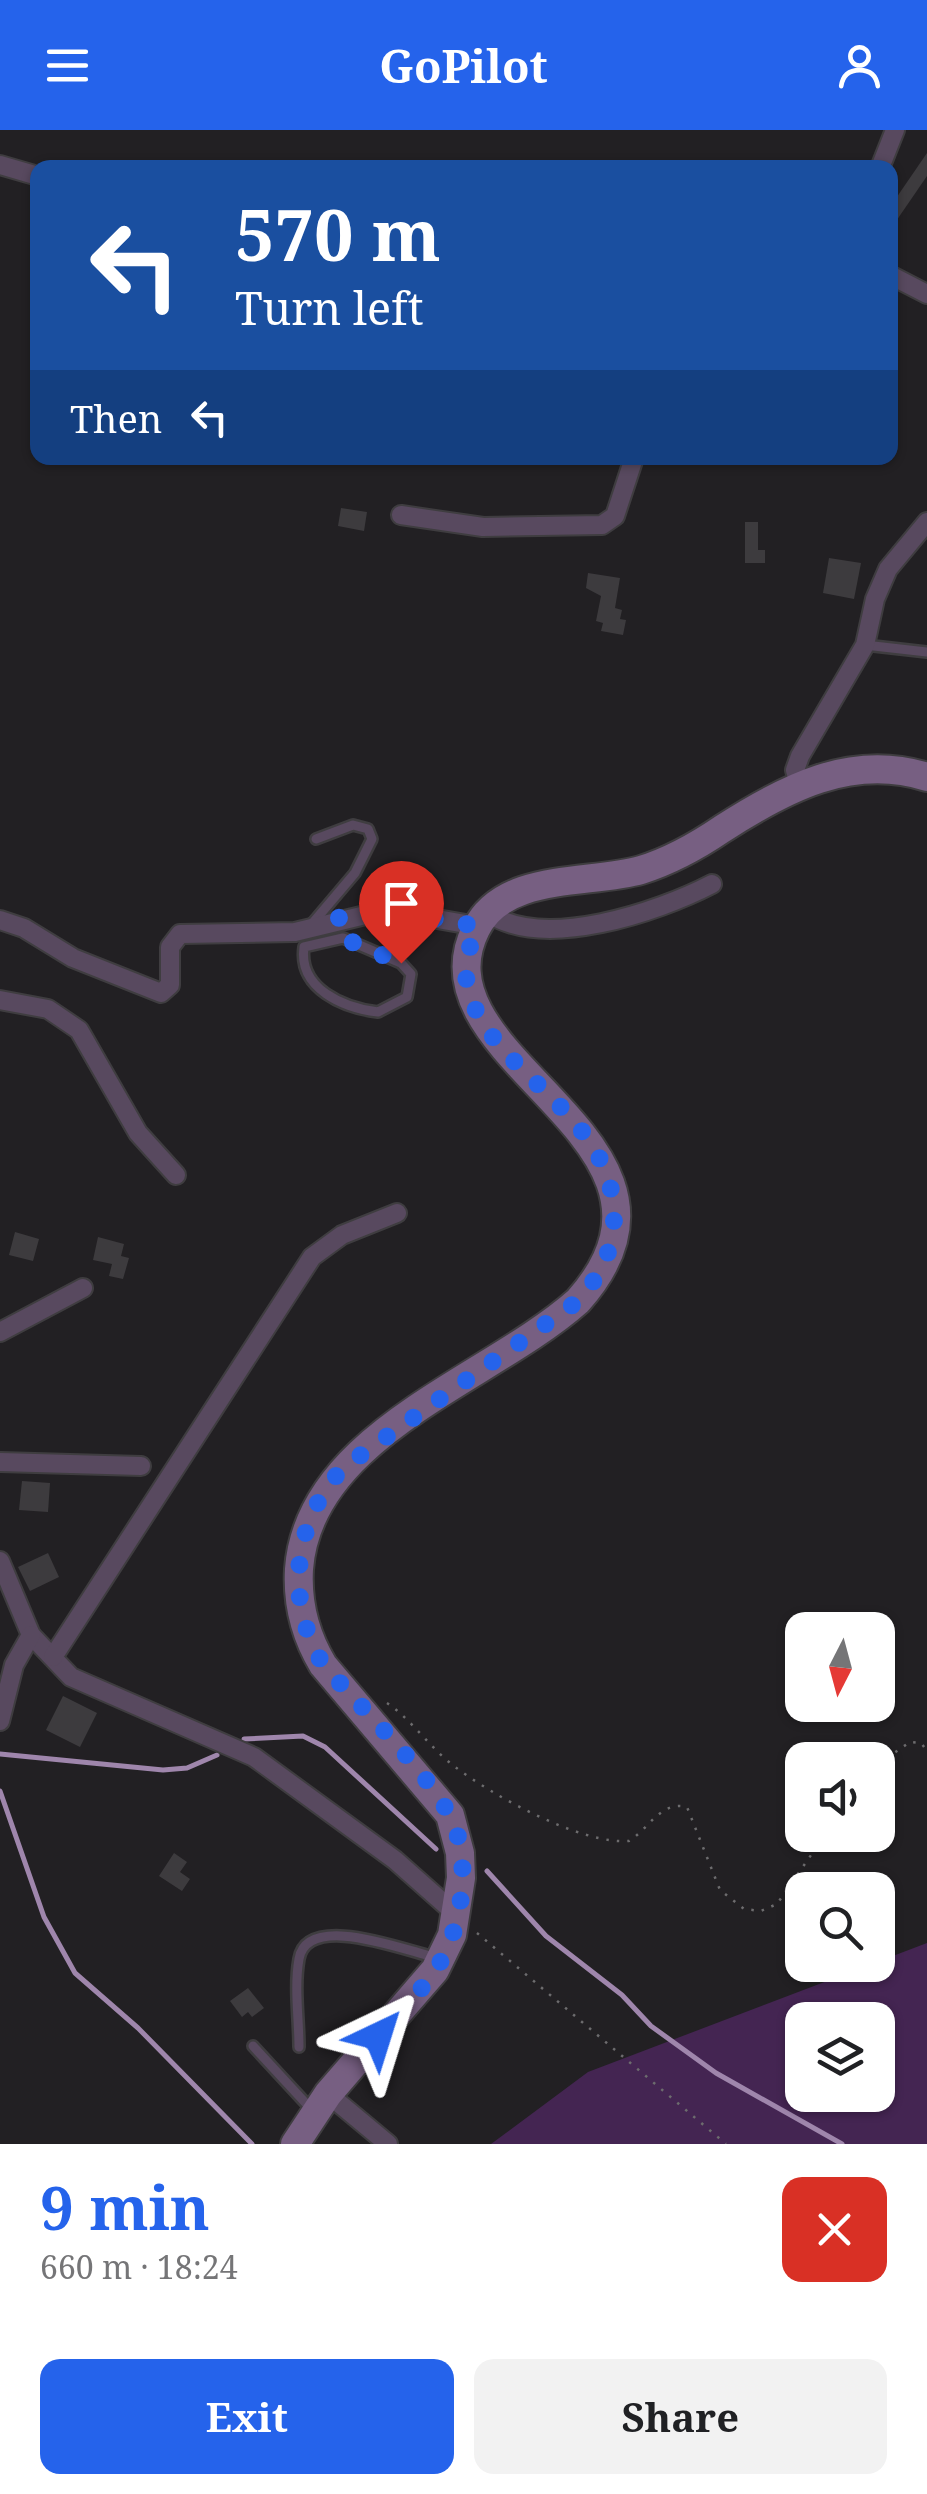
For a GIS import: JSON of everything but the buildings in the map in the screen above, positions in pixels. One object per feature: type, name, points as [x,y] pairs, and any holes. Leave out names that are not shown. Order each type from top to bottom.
[{"type":"main road","points":[[294,2144],[321,2103],[442,1959],[457,1915],[460,1853],[450,1815],[323,1664],[302,1615],[299,1563],[319,1500],[337,1474],[368,1447],[578,1301],[598,1276],[613,1234],[612,1197],[598,1152],[476,1009],[466,976],[483,919],[510,896],[661,863],[799,784],[830,773],[861,770],[927,777]]},
{"type":"street","points":[[883,160],[896,130]]},
{"type":"street","points":[[0,165],[30,174]]},
{"type":"street","points":[[898,278],[927,294]]},
{"type":"street","points":[[401,516],[483,527],[602,525],[615,516],[632,465]]},
{"type":"street","points":[[799,784],[795,770],[800,756],[865,645],[881,583],[927,522]]},
{"type":"street","points":[[0,920],[24,928],[72,958],[161,993],[170,986],[170,948],[180,934],[276,934],[386,910],[562,928],[658,910],[712,884]]},
{"type":"street","points":[[0,1000],[48,1009],[80,1030],[138,1133],[176,1175]]},
{"type":"street","points":[[53,1657],[312,1257],[342,1235],[397,1213]]},
{"type":"street","points":[[0,1332],[82,1288]]},
{"type":"street","points":[[0,1462],[141,1466]]},
{"type":"street","points":[[0,1562],[31,1635],[71,1676],[254,1757],[395,1860],[457,1915]]},
{"type":"street","points":[[0,1588],[18,1607]]},
{"type":"street","points":[[0,1721],[14,1665],[31,1635]]},
{"type":"street","points":[[321,2103],[388,2144]]},
{"type":"lane","points":[[865,645],[927,652]]},
{"type":"lane","points":[[309,927],[356,873],[372,839],[368,830],[353,824],[316,839]]},
{"type":"lane","points":[[338,918],[343,938]]},
{"type":"lane","points":[[343,938],[401,963],[411,974],[407,997],[378,1012],[334,1001],[320,991],[306,968],[304,947],[343,938]]},
{"type":"lane","points":[[299,2047],[299,1957],[306,1943],[320,1936],[339,1934],[442,1959]]},
{"type":"lane","points":[[253,2046],[321,2103]]},
{"type":"path","points":[[362,1710],[375,1702],[391,1705],[456,1768],[526,1807],[594,1837],[630,1842],[665,1810],[676,1804],[687,1807],[720,1890],[744,1909],[761,1911],[778,1904],[813,1852]]},
{"type":"path","points":[[895,1752],[910,1742],[922,1743],[927,1751]]},
{"type":"path","points":[[457,1915],[726,2144]]},
{"type":"shaded area","points":[[927,1943],[927,2144],[491,2144],[588,2072],[825,1982],[895,1982],[895,1955]]},
{"type":"waterway","points":[[244,1739],[303,1736],[325,1747],[436,1849]]},
{"type":"waterway","points":[[0,1754],[163,1770],[187,1768],[217,1755]]},
{"type":"waterway","points":[[0,1791],[44,1917],[75,1973],[138,2028],[252,2144]]},
{"type":"waterway","points":[[487,1871],[546,1936],[622,1995],[651,2026],[716,2073],[842,2144]]},
{"type":"route","points":[[378,2036],[435,1970],[446,1949],[457,1915],[460,1853],[456,1829],[437,1796],[323,1664],[311,1643],[299,1600],[304,1538],[319,1500],[344,1467],[396,1426],[539,1332],[578,1301],[605,1262],[614,1224],[607,1173],[598,1152],[488,1028],[476,1009],[466,963],[477,926],[386,910],[338,918],[343,938],[401,963]]}]
